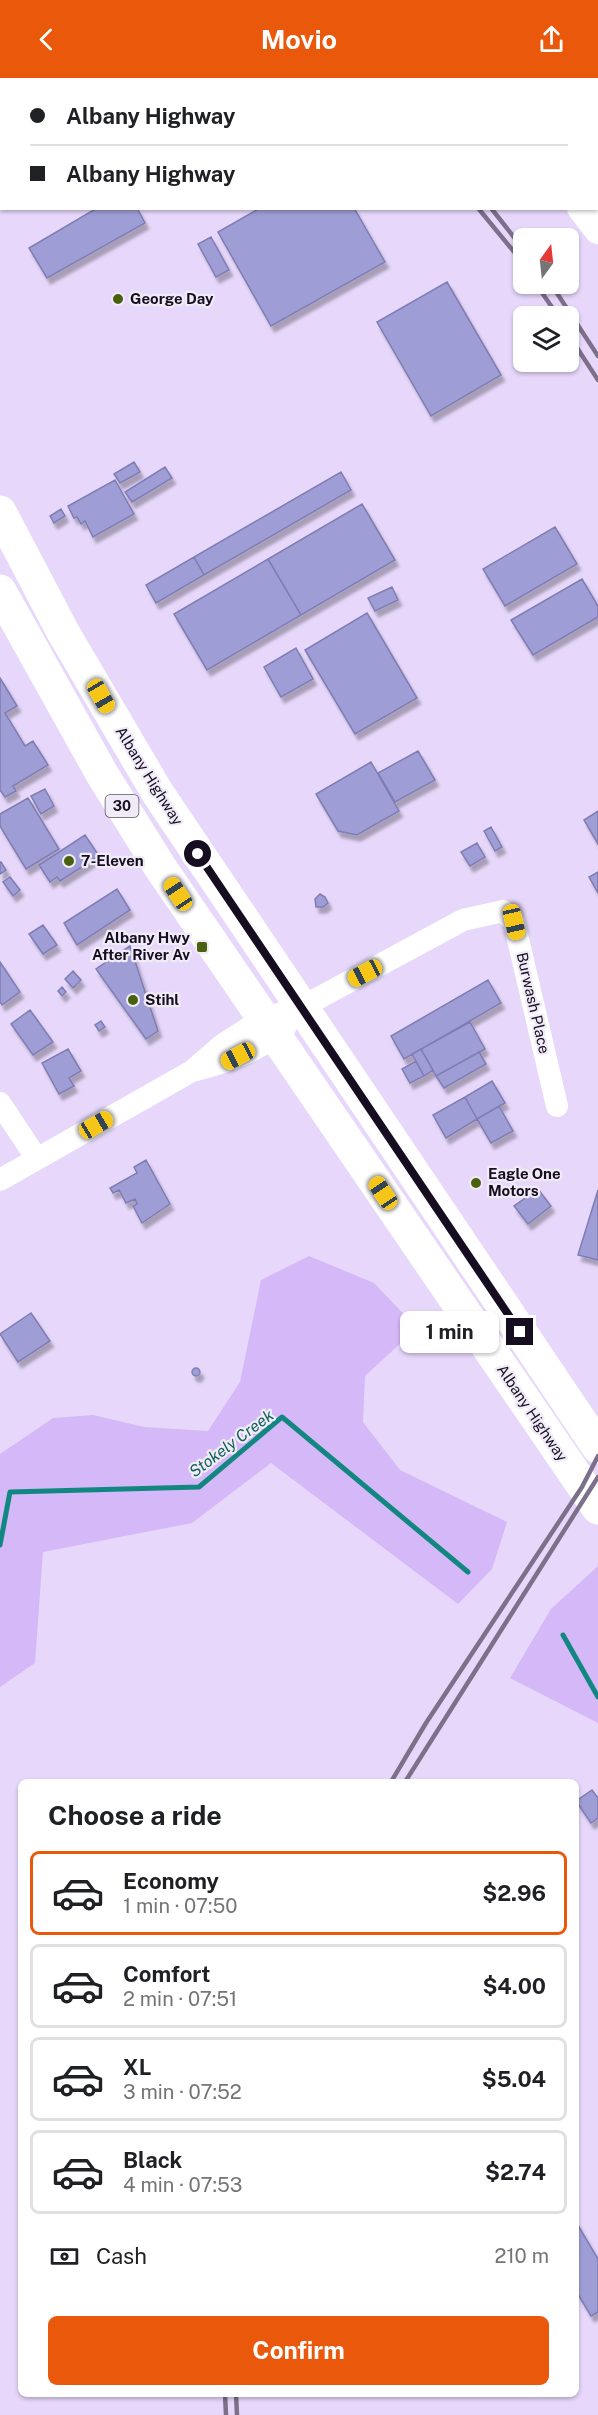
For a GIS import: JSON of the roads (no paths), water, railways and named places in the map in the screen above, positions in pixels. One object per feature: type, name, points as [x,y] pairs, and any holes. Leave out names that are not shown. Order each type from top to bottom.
[{"type":"highway","name":"Albany Highway","points":[[0,512],[73,647],[157,792],[598,1447]]},
{"type":"highway","name":"Albany Highway","points":[[0,591],[102,774],[160,867],[598,1508]]},
{"type":"highway","points":[[41,666],[73,647]]},
{"type":"highway","points":[[518,1390],[546,1369]]},
{"type":"main road","points":[[583,210],[598,230]]},
{"type":"street","name":"Burwash Place","points":[[302,1007],[463,920],[503,911],[514,922],[556,1106]]},
{"type":"street","points":[[0,1180],[192,1071],[222,1045],[270,1028],[302,1007]]},
{"type":"street","points":[[0,1103],[37,1159]]},
{"type":"waterway","name":"Stokely Creek","points":[[0,1545],[10,1492],[199,1487],[282,1417],[468,1572]]},
{"type":"waterway","points":[[563,1635],[598,1697]]},
{"type":"railway","points":[[480,210],[513,251]]},
{"type":"railway","points":[[493,210],[513,236]]},
{"type":"railway","points":[[543,294],[551,306]]},
{"type":"railway","points":[[558,294],[598,356]]},
{"type":"railway","points":[[579,351],[598,380]]},
{"type":"railway","points":[[393,1779],[426,1723],[582,1487],[598,1456]]},
{"type":"railway","points":[[407,1779],[598,1477]]},
{"type":"railway","points":[[225,2397],[226,2415]]},
{"type":"railway","points":[[236,2397],[237,2415]]},
{"type":"place","name":"George Day","points":[[118,299]]},
{"type":"place","name":"7-Eleven","points":[[69,861]]},
{"type":"place","name":"Albany Hwy After River Av","points":[[202,947]]},
{"type":"place","name":"Stihl","points":[[133,1000]]},
{"type":"place","name":"Eagle One Motors","points":[[476,1183]]}]
